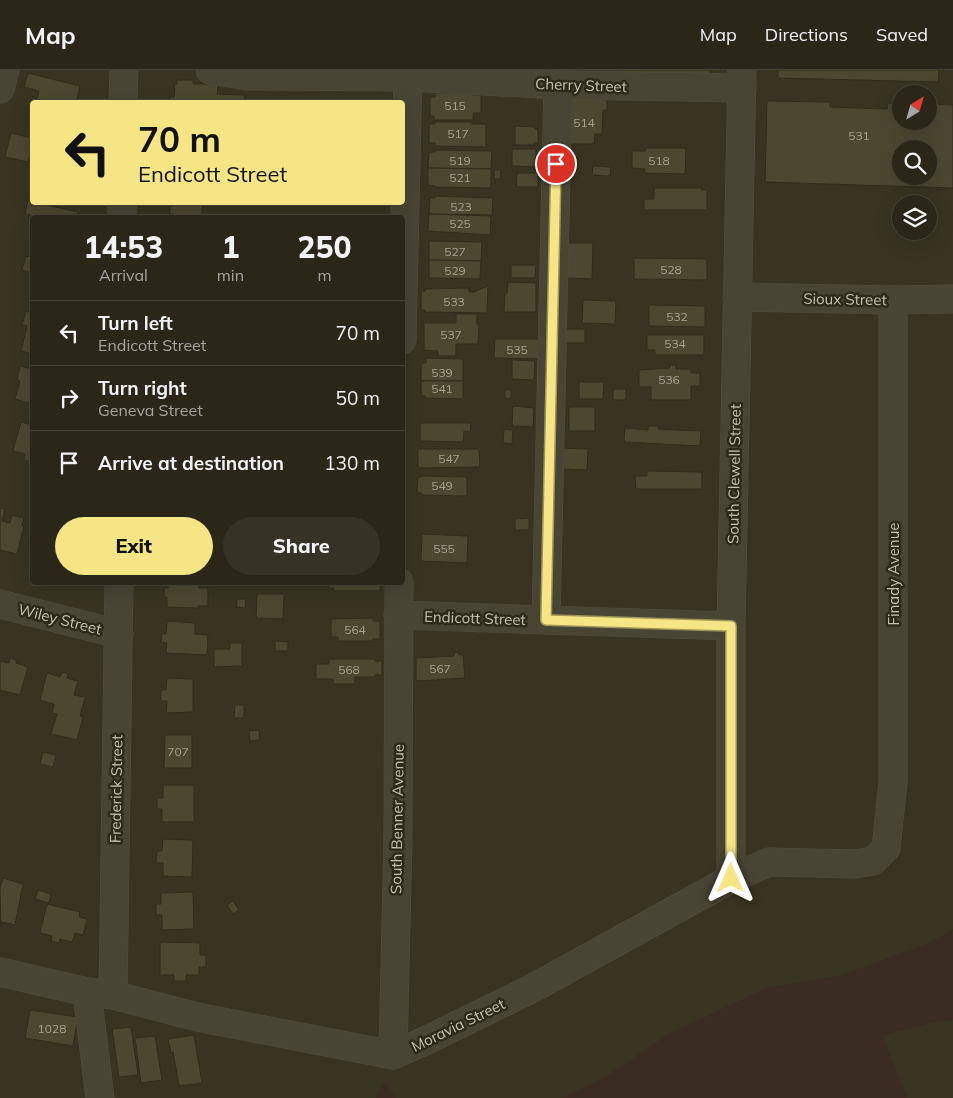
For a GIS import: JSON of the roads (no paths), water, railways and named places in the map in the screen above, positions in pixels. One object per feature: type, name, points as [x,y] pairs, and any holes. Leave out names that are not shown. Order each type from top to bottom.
[{"type":"street","points":[[0,89],[5,70]]},
{"type":"street","points":[[123,100],[124,70]]},
{"type":"street","name":"Cherry Street","points":[[210,70],[248,76],[408,74],[558,84],[742,79]]},
{"type":"street","points":[[405,215],[408,74]]},
{"type":"street","name":"South Clewell Street","points":[[731,878],[731,626],[742,79]]},
{"type":"street","points":[[546,620],[558,84]]},
{"type":"street","name":"Sioux Street","points":[[738,297],[893,300],[953,299]]},
{"type":"street","name":"Finady Avenue","points":[[886,848],[893,782],[893,300]]},
{"type":"street","name":"Frederick Street","points":[[100,1098],[100,994],[119,634],[119,585]]},
{"type":"street","name":"South Benner Avenue","points":[[393,1055],[398,836],[399,585]]},
{"type":"street","name":"Wiley Street","points":[[0,604],[119,634]]},
{"type":"street","name":"Endicott Street","points":[[398,615],[731,626]]},
{"type":"street","name":"Moravia Street","points":[[0,972],[197,1017],[393,1055],[533,988],[731,878],[770,862],[855,864],[873,861],[886,848]]}]
